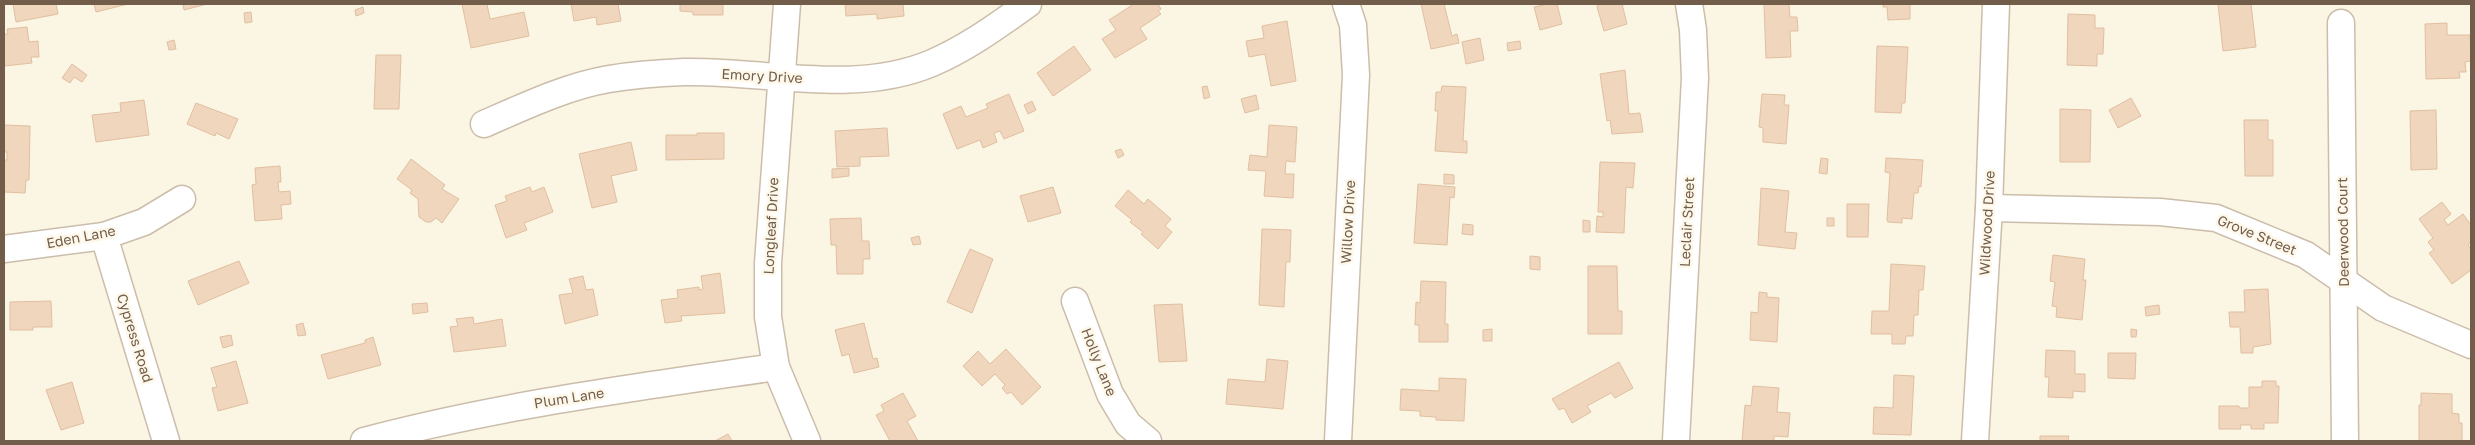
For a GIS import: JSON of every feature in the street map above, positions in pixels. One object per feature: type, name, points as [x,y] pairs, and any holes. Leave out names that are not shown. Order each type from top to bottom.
[{"type":"street","name":"Longleaf Drive","points":[[787,4],[768,263],[768,317],[776,367],[807,441]]},
{"type":"street","name":"Emory Drive","points":[[484,124],[543,99],[608,79],[684,72],[844,80],[894,74],[931,64],[975,41],[1028,4]]},
{"type":"street","name":"Willow Drive","points":[[1338,441],[1356,75],[1353,26],[1346,4]]},
{"type":"street","name":"Leclair Street","points":[[1676,441],[1695,78],[1693,30],[1689,4]]},
{"type":"street","name":"Wildwood Drive","points":[[1975,441],[1989,208],[1996,4]]},
{"type":"street","name":"Deerwood Court","points":[[2341,23],[2345,441]]},
{"type":"street","name":"Eden Lane","points":[[4,249],[104,236],[144,222],[182,200]]},
{"type":"street","name":"Grove Street","points":[[1989,208],[2160,212],[2216,218],[2306,255],[2383,308],[2471,345]]},
{"type":"street","name":"Cypress Road","points":[[104,236],[166,441]]},
{"type":"street","name":"Holly Lane","points":[[1075,302],[1110,394],[1128,424],[1148,441]]},
{"type":"street","name":"Plum Lane","points":[[364,441],[439,421],[550,401],[776,367]]},
{"type":"building","points":[[13,4],[56,4],[58,14],[16,22]]},
{"type":"building","points":[[94,4],[128,4],[96,12]]},
{"type":"building","points":[[183,4],[207,4],[184,10]]},
{"type":"building","points":[[462,4],[487,4],[490,19],[524,12],[529,36],[471,48]]},
{"type":"building","points":[[571,4],[618,4],[621,21],[597,25],[596,17],[574,21]]},
{"type":"building","points":[[680,4],[723,4],[723,15],[693,15],[693,12],[680,11]]},
{"type":"building","points":[[845,4],[903,4],[904,16],[877,19],[877,14],[846,16]]},
{"type":"building","points":[[1134,4],[1158,4],[1161,9],[1158,11],[1161,14],[1140,28],[1147,39],[1115,58],[1102,39],[1116,30],[1109,20]]},
{"type":"building","points":[[1421,4],[1444,4],[1452,36],[1457,34],[1459,43],[1431,49]]},
{"type":"building","points":[[1557,4],[1562,24],[1540,30],[1534,7]]},
{"type":"building","points":[[1598,4],[1622,4],[1627,24],[1604,31],[1597,7]]},
{"type":"building","points":[[1764,4],[1789,4],[1790,17],[1797,17],[1798,31],[1790,31],[1791,57],[1766,58]]},
{"type":"building","points":[[1883,4],[1910,4],[1910,19],[1888,20],[1887,7],[1883,7]]},
{"type":"building","points":[[2218,4],[2251,4],[2256,47],[2223,51]]},
{"type":"building","points":[[363,7],[364,13],[356,16],[355,10]]},
{"type":"building","points":[[251,12],[252,22],[245,23],[244,13]]},
{"type":"building","points":[[2068,14],[2095,15],[2095,28],[2104,28],[2103,54],[2097,54],[2097,66],[2067,65]]},
{"type":"building","points":[[1287,21],[1296,81],[1271,86],[1265,54],[1249,57],[1246,41],[1264,38],[1262,26]]},
{"type":"building","points":[[2447,23],[2447,35],[2470,35],[2471,61],[2465,62],[2466,72],[2459,72],[2460,78],[2426,79],[2425,24]]},
{"type":"building","points":[[27,27],[29,42],[38,41],[39,57],[31,57],[32,63],[4,66],[4,34],[8,34],[7,29]]},
{"type":"building","points":[[1480,38],[1484,60],[1466,64],[1462,42]]},
{"type":"building","points":[[174,40],[176,49],[169,50],[167,42]]},
{"type":"building","points":[[1520,41],[1521,49],[1508,51],[1507,43]]},
{"type":"building","points":[[1074,46],[1091,70],[1053,96],[1037,73]]},
{"type":"building","points":[[1877,46],[1908,47],[1905,103],[1902,103],[1901,113],[1875,112]]},
{"type":"building","points":[[376,55],[401,55],[399,109],[374,109]]},
{"type":"building","points":[[72,64],[87,75],[82,82],[74,77],[70,83],[62,78]]},
{"type":"building","points":[[1625,70],[1629,114],[1640,113],[1643,132],[1612,134],[1610,120],[1607,121],[1600,74]]},
{"type":"building","points":[[1207,86],[1210,97],[1204,99],[1202,87]]},
{"type":"building","points":[[1442,86],[1466,87],[1463,141],[1467,141],[1467,153],[1435,151],[1438,111],[1435,111],[1436,92],[1441,92]]},
{"type":"building","points":[[1009,94],[1024,131],[1004,139],[1000,131],[994,133],[997,142],[983,148],[980,140],[957,149],[943,114],[961,106],[966,117],[988,108],[986,104]]},
{"type":"building","points":[[1762,94],[1785,95],[1784,105],[1789,105],[1786,144],[1763,142],[1763,128],[1759,127]]},
{"type":"building","points":[[1256,95],[1259,109],[1245,113],[1241,99]]},
{"type":"building","points":[[2131,98],[2141,116],[2118,128],[2109,110]]},
{"type":"building","points":[[144,100],[149,135],[96,142],[92,115],[121,112],[120,103]]},
{"type":"building","points":[[1032,101],[1036,110],[1028,114],[1024,105]]},
{"type":"building","points":[[196,103],[238,119],[229,139],[216,133],[215,136],[187,124]]},
{"type":"building","points":[[2060,109],[2091,110],[2090,162],[2060,162]]},
{"type":"building","points":[[2436,110],[2437,169],[2411,170],[2410,111]]},
{"type":"building","points":[[2244,120],[2268,120],[2268,140],[2273,140],[2273,176],[2245,176]]},
{"type":"building","points":[[4,125],[30,126],[29,180],[26,180],[25,193],[4,192],[4,160],[7,160],[7,152],[4,152]]},
{"type":"building","points":[[1269,125],[1297,127],[1295,162],[1286,161],[1285,174],[1294,174],[1293,198],[1264,196],[1266,171],[1248,170],[1250,155],[1267,157]]},
{"type":"building","points":[[887,128],[889,156],[860,157],[860,166],[837,167],[835,131]]},
{"type":"building","points":[[697,133],[724,133],[724,159],[666,160],[666,135],[697,135]]},
{"type":"building","points":[[631,142],[637,170],[611,176],[617,202],[592,208],[579,154]]},
{"type":"building","points":[[1121,149],[1124,155],[1118,158],[1115,151]]},
{"type":"building","points":[[1821,158],[1828,159],[1827,174],[1819,173]]},
{"type":"building","points":[[1886,158],[1923,160],[1921,187],[1919,186],[1918,193],[1914,193],[1912,219],[1902,218],[1902,223],[1888,222],[1887,220],[1890,173],[1885,172]]},
{"type":"building","points":[[411,159],[445,185],[442,189],[459,199],[442,223],[436,218],[431,222],[426,222],[419,217],[418,199],[410,193],[412,190],[397,179]]},
{"type":"building","points":[[1600,162],[1635,163],[1633,188],[1626,187],[1624,233],[1596,232],[1597,216],[1603,217],[1603,212],[1598,212]]},
{"type":"building","points":[[280,166],[281,182],[278,182],[279,192],[290,191],[291,204],[281,205],[282,219],[255,221],[252,185],[256,184],[255,168]]},
{"type":"building","points":[[849,168],[849,176],[832,178],[832,169]]},
{"type":"building","points":[[1444,174],[1454,175],[1454,184],[1444,184]]},
{"type":"building","points":[[1418,184],[1455,187],[1454,198],[1450,197],[1447,245],[1414,243]]},
{"type":"building","points":[[530,187],[532,192],[544,187],[553,212],[524,223],[527,230],[506,238],[495,205],[507,201],[505,196]]},
{"type":"building","points":[[1053,187],[1061,213],[1028,222],[1020,196]]},
{"type":"building","points":[[1761,188],[1789,191],[1785,232],[1797,233],[1795,249],[1758,245]]},
{"type":"building","points":[[1128,190],[1144,204],[1148,199],[1171,219],[1165,226],[1172,232],[1158,249],[1141,234],[1143,232],[1130,222],[1132,220],[1115,206]]},
{"type":"building","points":[[2442,202],[2451,214],[2444,220],[2448,225],[2463,214],[2471,225],[2471,242],[2468,245],[2471,249],[2471,270],[2452,284],[2429,253],[2434,250],[2428,242],[2433,238],[2419,219]]},
{"type":"building","points":[[1847,204],[1869,204],[1868,237],[1847,237]]},
{"type":"building","points":[[861,218],[862,241],[869,241],[870,259],[863,259],[863,274],[837,274],[836,245],[831,245],[830,219]]},
{"type":"building","points":[[1827,218],[1834,218],[1834,226],[1827,226]]},
{"type":"building","points":[[1583,220],[1590,221],[1590,232],[1583,232]]},
{"type":"building","points":[[1463,224],[1473,225],[1473,235],[1462,234]]},
{"type":"building","points":[[1262,229],[1291,230],[1290,262],[1286,262],[1284,307],[1259,305]]},
{"type":"building","points":[[919,236],[921,244],[913,245],[911,238]]},
{"type":"building","points":[[970,249],[993,259],[972,313],[947,302]]},
{"type":"building","points":[[2053,255],[2085,259],[2083,280],[2086,280],[2082,320],[2056,317],[2057,307],[2052,306],[2055,282],[2050,281]]},
{"type":"building","points":[[1530,256],[1540,257],[1540,270],[1530,269]]},
{"type":"building","points":[[239,261],[249,283],[198,305],[188,281]]},
{"type":"building","points":[[1891,264],[1925,266],[1923,290],[1919,290],[1918,315],[1914,315],[1913,336],[1906,336],[1905,344],[1892,344],[1892,334],[1871,334],[1872,311],[1889,311]]},
{"type":"building","points":[[1588,266],[1617,266],[1618,311],[1622,311],[1622,334],[1588,334]]},
{"type":"building","points":[[720,273],[725,313],[681,316],[682,321],[665,323],[661,300],[678,298],[677,290],[699,287],[699,290],[703,289],[701,276]]},
{"type":"building","points":[[583,276],[586,290],[593,289],[598,315],[565,324],[559,295],[573,293],[569,279]]},
{"type":"building","points":[[1421,281],[1446,282],[1445,324],[1448,324],[1448,342],[1419,342],[1419,325],[1415,325],[1416,302],[1420,303]]},
{"type":"building","points":[[2268,289],[2271,344],[2253,347],[2253,353],[2241,353],[2240,327],[2230,327],[2229,312],[2245,312],[2244,290]]},
{"type":"building","points":[[1759,292],[1767,293],[1767,297],[1779,298],[1777,342],[1750,340],[1751,312],[1758,313]]},
{"type":"building","points":[[51,301],[52,327],[33,327],[33,330],[10,330],[10,302]]},
{"type":"building","points":[[427,303],[428,312],[413,314],[412,304]]},
{"type":"building","points":[[1182,304],[1187,361],[1159,362],[1154,305]]},
{"type":"building","points":[[2159,305],[2160,314],[2146,316],[2145,307]]},
{"type":"building","points":[[473,317],[474,324],[502,319],[506,346],[454,352],[450,327],[458,326],[456,319]]},
{"type":"building","points":[[303,323],[306,335],[298,336],[296,325]]},
{"type":"building","points":[[864,323],[873,359],[877,358],[879,367],[854,373],[849,354],[842,356],[835,330]]},
{"type":"building","points":[[1492,329],[1492,341],[1483,341],[1483,330]]},
{"type":"building","points":[[2131,329],[2137,330],[2136,337],[2131,337]]},
{"type":"building","points":[[231,335],[233,345],[223,348],[220,337]]},
{"type":"building","points":[[373,337],[381,365],[328,379],[321,355],[365,343],[365,340]]},
{"type":"building","points":[[1006,349],[1041,387],[1022,405],[1011,392],[1007,394],[1002,388],[1005,385],[995,374],[982,386],[963,366],[978,351],[990,364]]},
{"type":"building","points":[[2046,350],[2075,351],[2075,374],[2085,374],[2085,392],[2073,391],[2073,398],[2048,397],[2049,377],[2045,377]]},
{"type":"building","points":[[2108,353],[2136,353],[2135,379],[2108,378]]},
{"type":"building","points":[[1267,359],[1288,361],[1283,409],[1226,404],[1228,379],[1265,382]]},
{"type":"building","points":[[236,361],[248,403],[218,411],[212,388],[217,387],[211,368]]},
{"type":"building","points":[[1619,362],[1633,388],[1615,398],[1611,393],[1587,406],[1591,412],[1572,423],[1564,408],[1559,410],[1552,399]]},
{"type":"building","points":[[1894,375],[1914,376],[1911,435],[1873,434],[1874,407],[1893,408]]},
{"type":"building","points":[[1439,378],[1466,379],[1464,421],[1436,420],[1436,417],[1420,416],[1420,411],[1400,410],[1401,389],[1439,391]]},
{"type":"building","points":[[2262,381],[2276,381],[2276,386],[2279,386],[2278,423],[2264,423],[2264,429],[2251,429],[2251,425],[2240,425],[2241,429],[2219,429],[2219,406],[2249,408],[2249,387],[2262,387]]},
{"type":"building","points":[[72,382],[84,423],[61,430],[46,390]]},
{"type":"building","points":[[1753,386],[1779,388],[1777,412],[1790,413],[1788,437],[1774,436],[1774,441],[1742,441],[1745,405],[1751,406]]},
{"type":"building","points":[[903,393],[916,416],[907,421],[918,441],[890,441],[876,415],[884,411],[881,405]]},
{"type":"building","points":[[2421,393],[2452,394],[2452,413],[2459,414],[2459,423],[2462,423],[2462,441],[2419,441]]},
{"type":"building","points":[[728,434],[732,441],[715,441]]},
{"type":"building","points":[[2040,436],[2069,436],[2068,441],[2040,441]]}]
